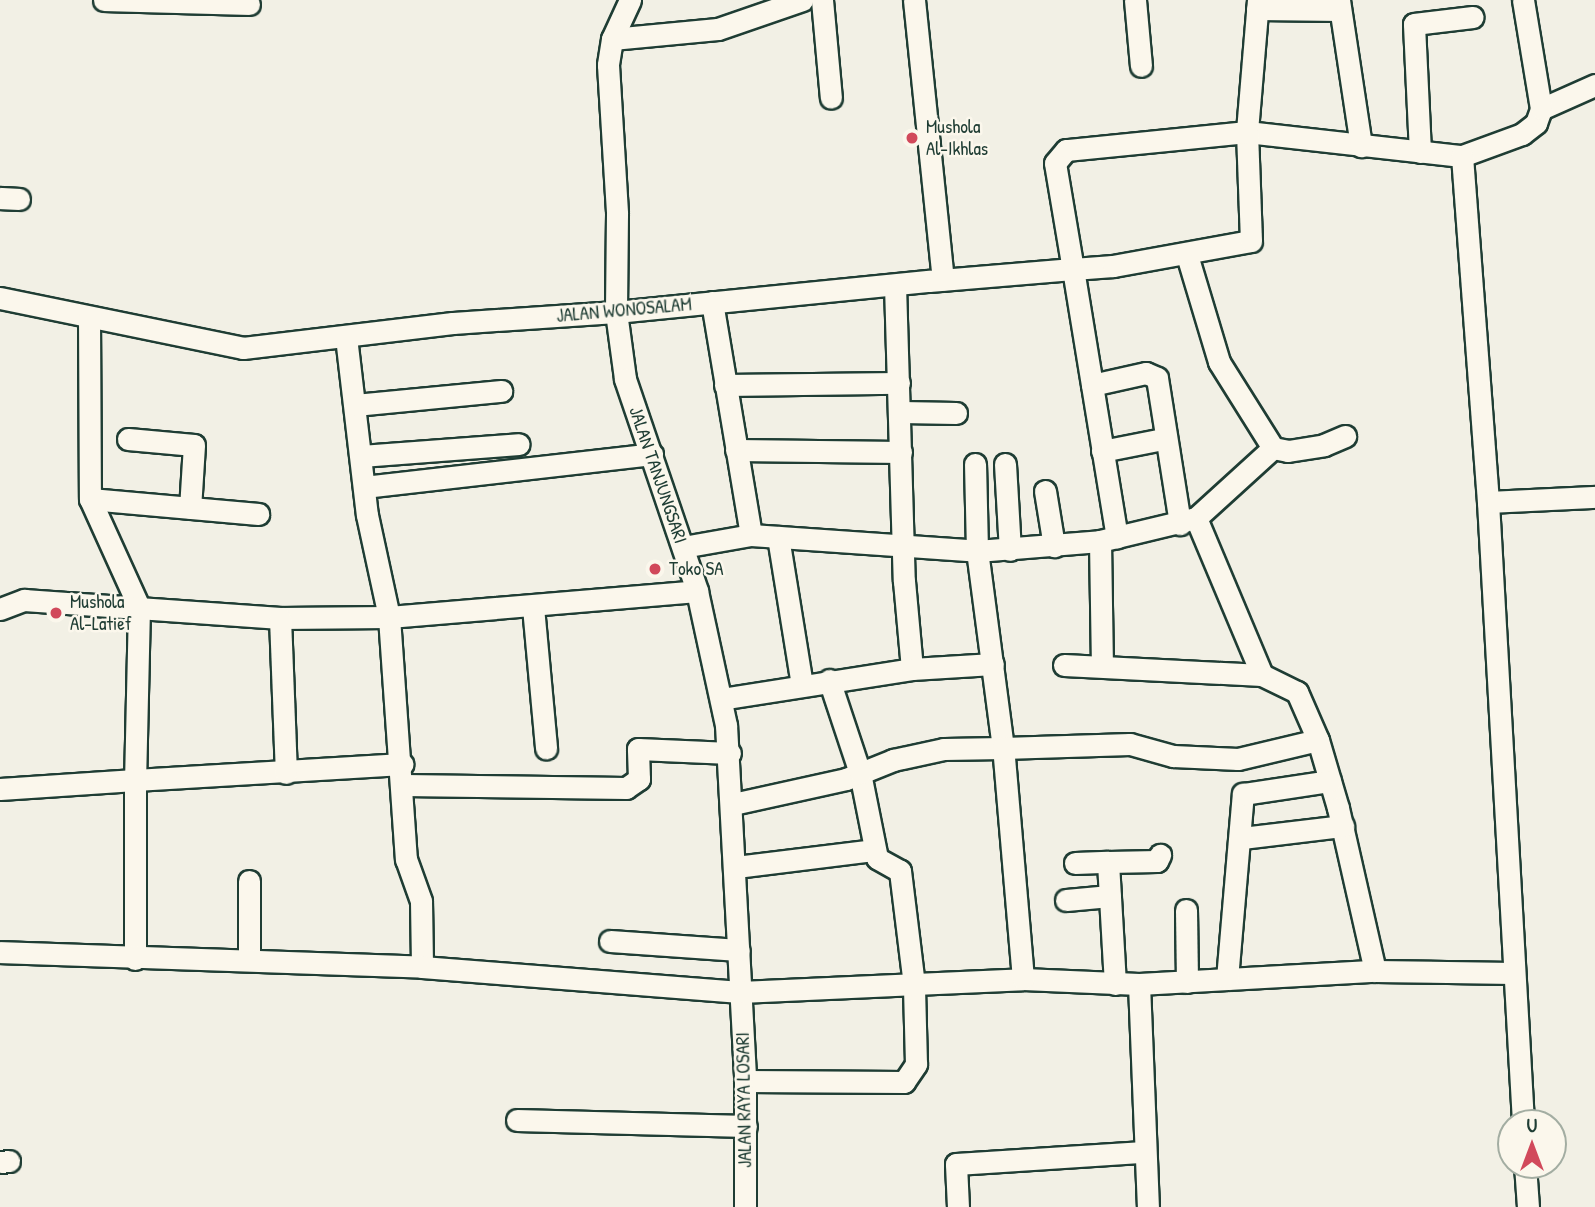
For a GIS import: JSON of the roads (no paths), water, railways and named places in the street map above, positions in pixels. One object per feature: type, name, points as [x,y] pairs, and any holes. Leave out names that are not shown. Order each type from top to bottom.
[{"type":"street","points":[[104,0],[249,4]]},
{"type":"street","name":"JALAN TANJUNGSARI","points":[[631,0],[612,39],[608,65],[617,214],[616,312],[625,379],[697,592],[721,699],[730,753],[740,992]]},
{"type":"street","points":[[612,39],[718,29],[802,0]]},
{"type":"street","points":[[822,0],[831,98]]},
{"type":"street","points":[[914,0],[943,280]]},
{"type":"street","points":[[1135,0],[1141,66]]},
{"type":"street","points":[[1102,664],[1108,539],[1102,451],[1055,163],[1059,155],[1066,150],[1247,132],[1462,156],[1522,134],[1536,123],[1541,109],[1523,0]]},
{"type":"street","points":[[1247,132],[1257,4],[1339,5],[1361,146]]},
{"type":"street","points":[[1420,152],[1414,24],[1473,17]]},
{"type":"street","points":[[1541,109],[1595,85]]},
{"type":"street","name":"JALAN WONOSALAM","points":[[0,298],[243,348],[453,323],[616,312],[1073,269],[1188,255],[1251,241],[1247,132]]},
{"type":"street","points":[[1462,156],[1488,502],[1522,1109]]},
{"type":"street","points":[[1188,255],[1219,362],[1273,448]]},
{"type":"street","points":[[895,285],[901,412],[903,548],[912,669]]},
{"type":"street","points":[[712,302],[751,535]]},
{"type":"street","points":[[89,318],[90,499],[139,607],[135,958]]},
{"type":"street","points":[[346,337],[364,487],[389,617],[403,774],[406,859],[419,888],[422,967]]},
{"type":"street","points":[[1092,385],[1153,374],[1163,439],[1188,521],[1262,675]]},
{"type":"street","points":[[725,385],[899,383]]},
{"type":"street","points":[[355,405],[501,391]]},
{"type":"street","points":[[901,412],[956,412]]},
{"type":"street","points":[[683,547],[751,535],[903,548],[977,551],[1108,539],[1188,521],[1273,448],[1312,447],[1345,436]]},
{"type":"street","points":[[128,439],[194,445],[190,508]]},
{"type":"street","points":[[1102,451],[1163,439]]},
{"type":"street","points":[[361,456],[519,444]]},
{"type":"street","points":[[736,450],[901,452]]},
{"type":"street","points":[[364,487],[652,454]]},
{"type":"street","points":[[975,464],[977,551],[1003,748],[1023,979]]},
{"type":"street","points":[[1005,464],[1010,550]]},
{"type":"street","points":[[1045,491],[1054,546]]},
{"type":"street","points":[[1488,502],[1595,497]]},
{"type":"street","points":[[90,499],[258,514]]},
{"type":"street","points":[[778,537],[802,685]]},
{"type":"street","points":[[0,609],[24,600],[280,618],[389,617],[697,592]]},
{"type":"street","points":[[533,607],[545,748]]},
{"type":"street","points":[[280,618],[286,774]]},
{"type":"street","points":[[721,699],[912,669],[993,664]]},
{"type":"street","points":[[1064,664],[1102,664],[1262,675],[1297,692],[1318,740],[1343,826],[1375,971]]},
{"type":"street","points":[[745,1081],[904,1082],[916,1064],[914,985],[900,871],[883,865],[875,850],[860,774],[829,680]]},
{"type":"street","points":[[733,804],[860,774],[893,760],[944,749],[1130,744],[1173,756],[1238,759],[1318,740]]},
{"type":"street","points":[[0,789],[286,774],[403,774],[626,788],[639,779],[638,749],[730,753]]},
{"type":"street","points":[[1227,979],[1242,838],[1243,794],[1330,781]]},
{"type":"street","points":[[1242,838],[1343,826]]},
{"type":"street","points":[[736,867],[875,850]]},
{"type":"street","points":[[1075,863],[1157,861],[1160,855]]},
{"type":"street","points":[[1108,862],[1115,984]]},
{"type":"street","points":[[249,881],[249,958]]},
{"type":"street","points":[[1066,900],[1110,896]]},
{"type":"street","points":[[1186,911],[1187,982]]},
{"type":"street","points":[[610,941],[739,950]]},
{"type":"street","points":[[0,952],[135,958],[249,958],[422,967],[740,992],[1023,979],[1139,984],[1375,971],[1513,973]]},
{"type":"street","points":[[1139,984],[1148,1207]]},
{"type":"street","name":"JALAN RAYA LOSARI","points":[[740,992],[745,1081],[746,1207]]},
{"type":"street","points":[[517,1120],[746,1126]]},
{"type":"street","points":[[958,1207],[956,1164],[1144,1152]]},
{"type":"street","points":[[1526,1179],[1528,1207]]},
{"type":"place","name":"Mushola Al-Ikhlas","points":[[912,138]]},
{"type":"place","name":"Toko SA","points":[[655,569]]},
{"type":"place","name":"Mushola Al-Latief","points":[[56,613]]}]
